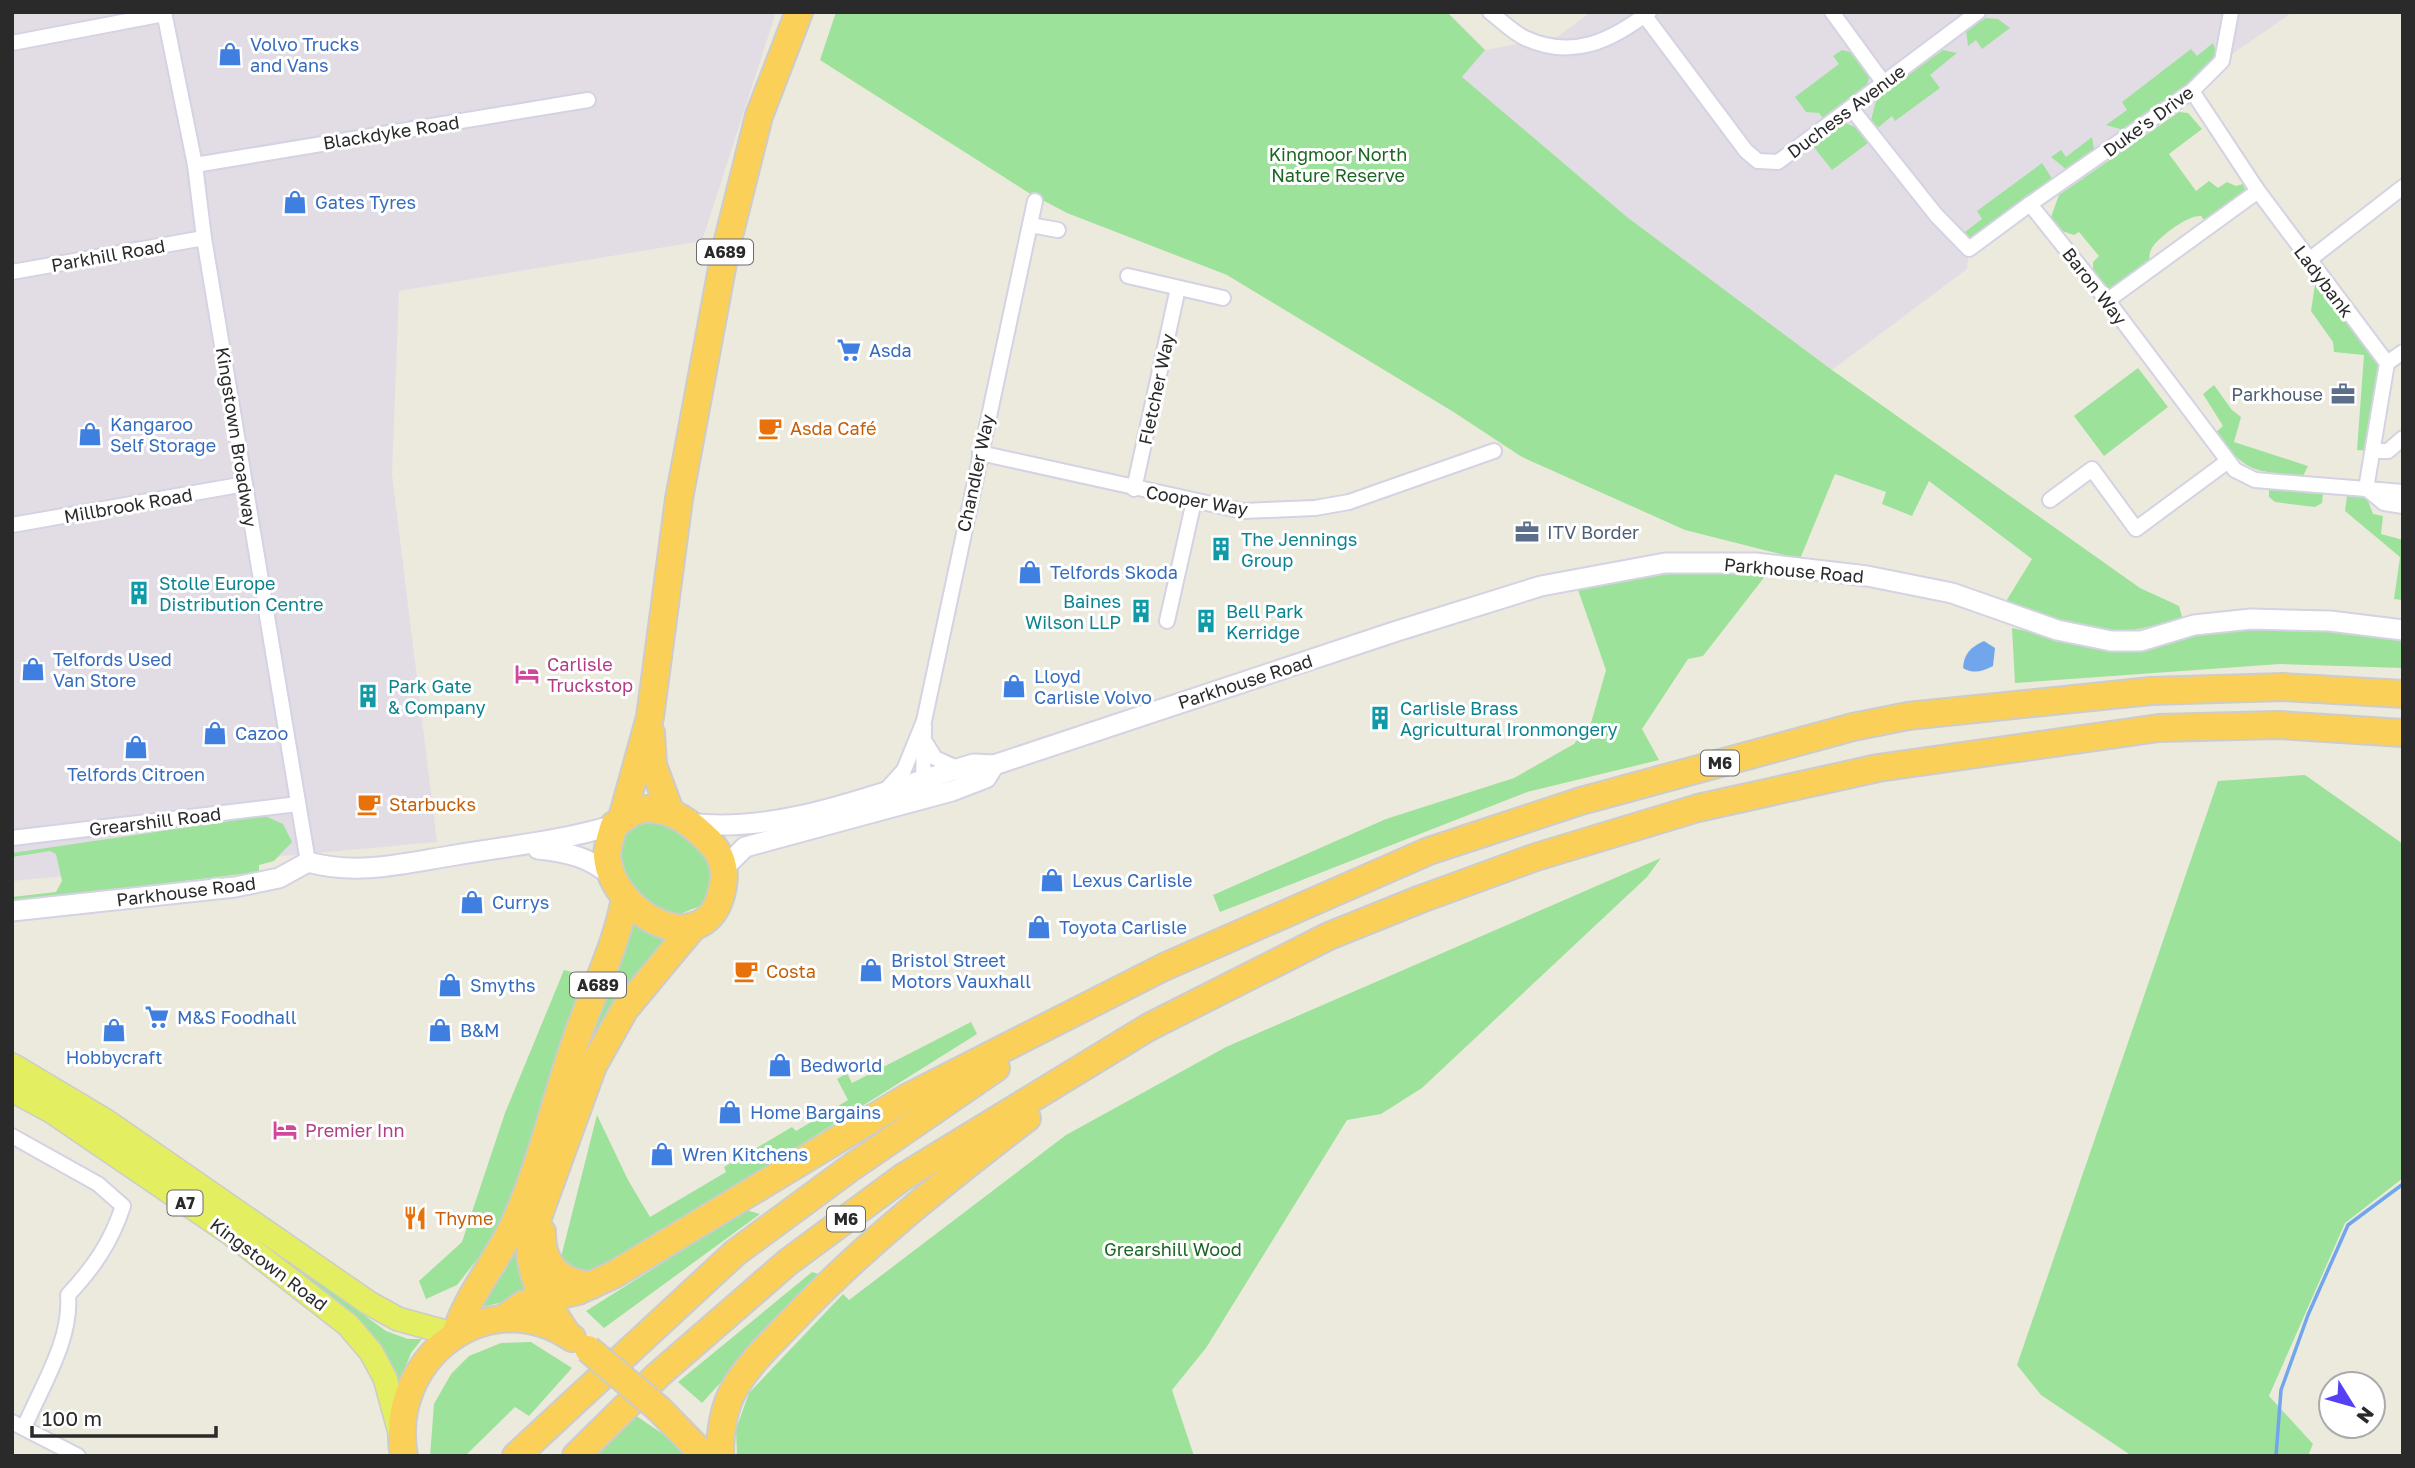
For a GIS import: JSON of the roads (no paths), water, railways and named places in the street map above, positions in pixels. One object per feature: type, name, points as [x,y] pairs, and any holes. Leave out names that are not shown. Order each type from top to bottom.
[{"type":"highway","name":"A689","points":[[618,821],[650,717],[678,499],[725,252],[759,116],[799,12]]},
{"type":"highway","name":"M6","points":[[544,1300],[592,1285],[908,1097],[1164,967],[1429,851],[1581,802],[1853,727],[1908,716],[2151,691],[2283,687],[2403,694]]},
{"type":"highway","name":"A689","points":[[650,717],[653,765],[680,817]]},
{"type":"highway","name":"M6","points":[[576,1456],[658,1375],[788,1262],[904,1177],[1149,1027],[1329,936],[1409,903],[1536,857],[1698,807],[1878,768],[2159,728],[2279,725],[2403,733]]},
{"type":"highway","points":[[646,808],[680,817],[718,852],[725,867],[719,898],[707,917],[694,926],[667,928],[643,916],[619,887],[607,853],[618,821],[646,808]]},
{"type":"highway","name":"A689","points":[[454,1333],[516,1219],[576,1040],[612,947],[619,887]]},
{"type":"highway","name":"A689","points":[[578,1342],[544,1300],[532,1271],[529,1247],[581,1091],[604,1046],[646,981],[694,926]]},
{"type":"highway","name":"M6","points":[[516,1456],[735,1253],[849,1169],[1079,1012]]},
{"type":"highway","name":"M6","points":[[720,1456],[725,1411],[735,1387],[806,1307],[937,1187],[1149,1027]]},
{"type":"highway","points":[[543,1205],[543,1256],[564,1278],[592,1285]]},
{"type":"highway","points":[[402,1448],[414,1382],[432,1353],[454,1333],[507,1316],[524,1304],[544,1300]]},
{"type":"highway","points":[[507,1316],[578,1342],[659,1409],[705,1456]]},
{"type":"main road","name":"Kingstown Road","points":[[12,1065],[106,1121],[369,1303],[398,1319],[454,1333]]},
{"type":"main road","name":"Kingstown Road","points":[[12,1090],[51,1111],[230,1233],[348,1325],[372,1352],[385,1378],[402,1448]]},
{"type":"street","points":[[1490,12],[1524,38],[1558,48],[1585,48],[1601,43],[1647,14]]},
{"type":"street","points":[[1832,12],[1883,82]]},
{"type":"street","name":"Duchess Avenue","points":[[1647,14],[1746,151],[1758,160],[1778,162],[1978,12]]},
{"type":"street","name":"Duke's Drive","points":[[2030,204],[2192,92],[2222,61],[2231,12]]},
{"type":"street","points":[[12,43],[164,13]]},
{"type":"street","name":"Kingstown Broadway","points":[[164,13],[195,165],[204,238],[308,862]]},
{"type":"street","name":"Ladybank","points":[[2192,92],[2258,191],[2387,363]]},
{"type":"street","name":"Blackdyke Road","points":[[195,165],[588,100]]},
{"type":"street","points":[[1851,108],[1936,215],[1969,249],[2030,204]]},
{"type":"street","points":[[2309,260],[2403,187]]},
{"type":"street","points":[[2108,300],[2258,191]]},
{"type":"street","name":"Chandler Way","points":[[915,783],[924,721],[979,453],[1035,201]]},
{"type":"street","name":"Baron Way","points":[[2030,204],[2108,300],[2235,470],[2255,480],[2403,492]]},
{"type":"street","points":[[1030,225],[1058,230]]},
{"type":"street","name":"Parkhill Road","points":[[12,272],[204,238]]},
{"type":"street","points":[[1128,276],[1223,299]]},
{"type":"street","name":"Fletcher Way","points":[[1134,489],[1178,288]]},
{"type":"street","points":[[2403,352],[2387,363],[2366,489],[2384,503],[2403,506]]},
{"type":"street","points":[[2373,451],[2388,451],[2403,438]]},
{"type":"street","name":"Cooper Way","points":[[979,453],[1243,512],[1315,508],[1362,498],[1494,452]]},
{"type":"street","points":[[2050,500],[2092,469],[2136,528],[2228,461]]},
{"type":"street","name":"Millbrook Road","points":[[12,525],[245,484]]},
{"type":"street","points":[[1167,621],[1194,501]]},
{"type":"street","name":"Parkhouse Road","points":[[725,867],[745,847],[915,783],[974,764],[994,765],[1396,631],[1541,586],[1665,563],[1755,564],[1867,576],[1952,593],[2057,631],[2111,641],[2141,640],[2194,625],[2251,619],[2330,621],[2403,630]]},
{"type":"street","name":"Chandler Way","points":[[915,783],[925,742],[924,721]]},
{"type":"street","points":[[925,742],[935,758],[959,769]]},
{"type":"street","name":"Parkhouse Road","points":[[680,817],[737,827],[790,818],[915,783],[986,778],[994,765]]},
{"type":"street","name":"Grearshill Road","points":[[12,838],[299,804]]},
{"type":"street","points":[[308,862],[336,870],[403,865],[577,836],[618,821]]},
{"type":"street","points":[[520,847],[568,852],[589,860],[619,887]]},
{"type":"street","name":"Parkhouse Road","points":[[12,911],[235,887],[279,878],[308,862]]},
{"type":"street","points":[[12,1136],[99,1184],[123,1206],[114,1235],[94,1267],[68,1296],[69,1312],[61,1342],[18,1425],[78,1456]]},
{"type":"water","points":[[1984,641],[1995,648],[1993,666],[1978,672],[1963,668],[1969,651]]},
{"type":"waterway","points":[[2276,1456],[2281,1390],[2308,1315],[2348,1225],[2403,1184]]},
{"type":"place","name":"Volvo Trucks and Vans","points":[[230,54]]},
{"type":"place","name":"Gates Tyres","points":[[295,202]]},
{"type":"place","name":"Asda","points":[[849,350]]},
{"type":"place","name":"Parkhouse","points":[[2343,394]]},
{"type":"place","name":"Asda Café","points":[[770,428]]},
{"type":"place","name":"Kangaroo Self Storage","points":[[90,434]]},
{"type":"place","name":"ITV Border","points":[[1527,532]]},
{"type":"place","name":"The Jennings Group","points":[[1221,549]]},
{"type":"place","name":"Telfords Skoda","points":[[1030,572]]},
{"type":"place","name":"Stolle Europe Distribution Centre","points":[[139,593]]},
{"type":"place","name":"Baines Wilson LLP","points":[[1141,611]]},
{"type":"place","name":"Bell Park Kerridge","points":[[1206,621]]},
{"type":"place","name":"Telfords Used Van Store","points":[[33,669]]},
{"type":"place","name":"Carlisle Truckstop","points":[[527,674]]},
{"type":"place","name":"Lloyd Carlisle Volvo","points":[[1014,686]]},
{"type":"place","name":"Park Gate & Company","points":[[368,696]]},
{"type":"place","name":"Carlisle Brass Agricultural Ironmongery","points":[[1380,718]]},
{"type":"place","name":"Cazoo","points":[[215,733]]},
{"type":"place","name":"Telfords Citroen","points":[[136,747]]},
{"type":"place","name":"Starbucks","points":[[369,804]]},
{"type":"place","name":"Lexus Carlisle","points":[[1052,880]]},
{"type":"place","name":"Currys","points":[[472,902]]},
{"type":"place","name":"Toyota Carlisle","points":[[1039,927]]},
{"type":"place","name":"Bristol Street Motors Vauxhall","points":[[871,970]]},
{"type":"place","name":"Costa","points":[[746,971]]},
{"type":"place","name":"Smyths","points":[[450,985]]},
{"type":"place","name":"M&S Foodhall","points":[[157,1017]]},
{"type":"place","name":"Hobbycraft","points":[[114,1030]]},
{"type":"place","name":"B&M","points":[[440,1030]]},
{"type":"place","name":"Bedworld","points":[[780,1065]]},
{"type":"place","name":"Home Bargains","points":[[730,1112]]},
{"type":"place","name":"Premier Inn","points":[[285,1130]]},
{"type":"place","name":"Wren Kitchens","points":[[662,1154]]},
{"type":"place","name":"Thyme","points":[[415,1218]]},
{"type":"park label","name":"Kingmoor North Nature Reserve","points":[[1338,164]]},
{"type":"park label","name":"Grearshill Wood","points":[[1173,1249]]}]
